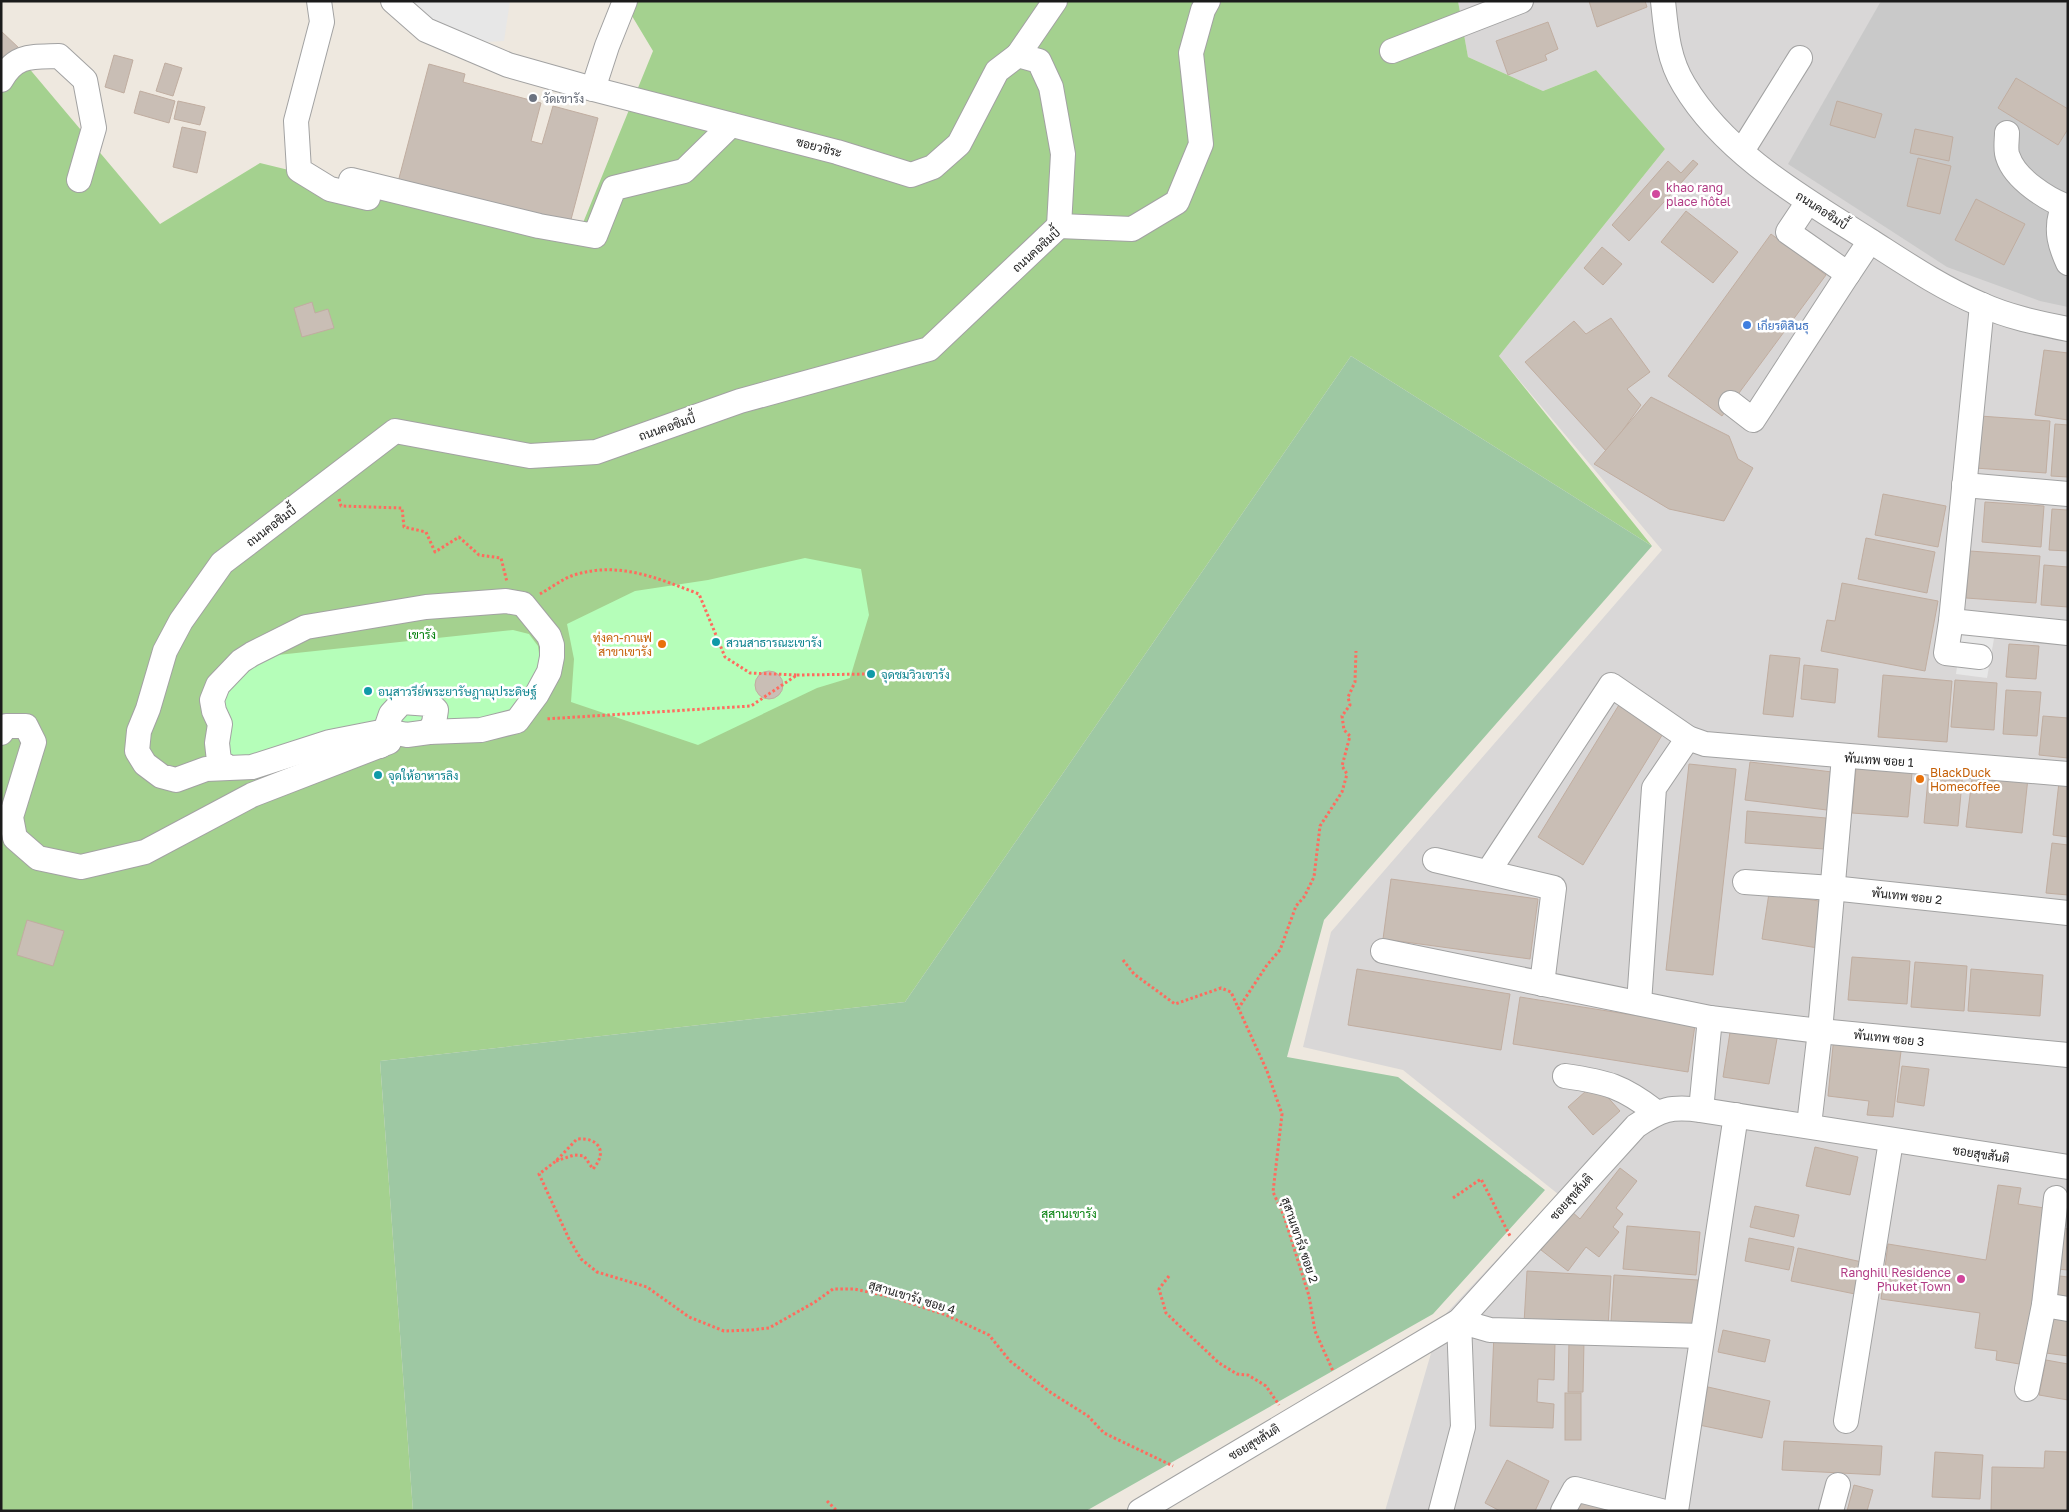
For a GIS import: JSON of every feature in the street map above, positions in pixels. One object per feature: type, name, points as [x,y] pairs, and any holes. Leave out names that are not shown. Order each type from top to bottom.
[{"type":"street","points":[[319,1],[322,22],[296,121],[299,170],[330,189],[405,208]]},
{"type":"street","name":"ซอยวชิระ","points":[[393,1],[426,30],[508,65],[593,90],[837,152],[911,175],[933,167],[959,144],[998,71],[1018,55],[1052,2]]},
{"type":"street","points":[[593,90],[607,46],[625,1]]},
{"type":"street","name":"ถนนคอซิมบี้","points":[[206,769],[176,780],[161,776],[146,764],[137,751],[140,731],[165,651],[181,621],[222,563],[395,431],[530,456],[596,452],[740,401],[929,350],[1059,226],[1132,230],[1177,202],[1202,144],[1191,53],[1203,10],[1208,1]]},
{"type":"street","points":[[1392,52],[1521,1]]},
{"type":"street","name":"ถนนคอซิมบี้","points":[[1663,1],[1666,38],[1672,62],[1683,84],[1697,105],[1764,171],[1808,202],[1948,290],[2006,314],[2068,329]]},
{"type":"street","points":[[1018,55],[1039,61],[1051,87],[1063,154],[1059,226]]},
{"type":"street","points":[[1,80],[9,66],[28,57],[59,56],[85,80],[94,128],[79,180]]},
{"type":"street","points":[[1742,151],[1800,58]]},
{"type":"street","points":[[351,180],[539,226],[595,236],[614,188],[684,171],[731,125]]},
{"type":"street","points":[[2007,133],[2008,157],[2024,180],[2050,200],[2068,208]]},
{"type":"street","points":[[1808,202],[1788,232],[1848,274]]},
{"type":"street","points":[[2068,208],[2061,213],[2057,227],[2059,242],[2068,263]]},
{"type":"street","points":[[1732,404],[1753,420],[1870,241]]},
{"type":"street","points":[[1980,658],[1946,653],[1951,621],[1982,305]]},
{"type":"street","points":[[1964,485],[2068,494]]},
{"type":"street","points":[[515,596],[549,636],[552,645],[549,672],[537,694],[517,721],[481,730],[330,742],[252,767],[206,769],[217,743],[220,724],[214,711],[212,700],[218,685],[247,657],[306,627],[426,606],[506,601],[515,596]]},
{"type":"street","points":[[1951,621],[2068,634]]},
{"type":"street","name":"พันเทพ ซอย 1","points":[[1488,872],[1611,685],[1688,738],[1705,744],[1844,757],[2068,774]]},
{"type":"street","points":[[1,733],[6,726],[26,726],[34,742],[11,817],[14,838],[38,858],[81,867],[145,852],[252,795],[401,736]]},
{"type":"street","points":[[1639,1003],[1654,788],[1688,738]]},
{"type":"street","points":[[217,743],[219,761],[229,768]]},
{"type":"street","points":[[1809,1125],[1820,1032],[1844,757]]},
{"type":"street","points":[[1435,860],[1554,888],[1542,984]]},
{"type":"street","name":"พันเทพ ซอย 2","points":[[1745,882],[1832,888],[2068,913]]},
{"type":"street","name":"พันเทพ ซอย 3","points":[[1383,951],[1710,1018],[1820,1032],[2068,1055]]},
{"type":"street","points":[[1701,1110],[1710,1018]]},
{"type":"street","points":[[1565,1076],[1605,1082],[1636,1097],[1656,1112]]},
{"type":"street","name":"ซอยสุขสันติ","points":[[1140,1511],[1188,1480],[1459,1321],[1636,1126],[1656,1112],[1681,1107],[1736,1114],[2068,1167]]},
{"type":"street","points":[[1676,1511],[1736,1114]]},
{"type":"street","points":[[1846,1421],[1891,1140]]},
{"type":"street","points":[[2027,1389],[2044,1305],[2056,1198]]},
{"type":"street","points":[[2044,1305],[2068,1309]]},
{"type":"street","points":[[1441,1511],[1463,1427],[1459,1321],[1490,1330],[1702,1336]]},
{"type":"street","points":[[1830,1511],[1838,1485]]},
{"type":"street","points":[[1563,1511],[1575,1489],[1661,1511]]},
{"type":"path","points":[[332,479],[342,506],[402,508],[404,527],[426,532],[435,552],[459,537],[479,555],[501,558],[515,596],[573,575],[613,568],[649,575],[699,594],[724,657],[750,672],[797,675],[871,674]]},
{"type":"path","points":[[1238,1009],[1256,980],[1280,950],[1296,906],[1304,897],[1314,878],[1320,826],[1342,792],[1347,774],[1342,766],[1350,736],[1344,730],[1342,716],[1350,705],[1348,697],[1355,682],[1356,650]]},
{"type":"path","points":[[517,721],[751,706],[797,675]]},
{"type":"path","name":"สุสานเขารัง ซอย 2","points":[[1123,960],[1134,974],[1175,1004],[1221,988],[1231,992],[1268,1071],[1282,1114],[1273,1192],[1284,1216],[1308,1289],[1315,1331],[1322,1350],[1342,1389]]},
{"type":"path","points":[[587,1138],[595,1141],[601,1151],[600,1162],[593,1169],[584,1156],[574,1155],[556,1161],[577,1139],[587,1138]]},
{"type":"path","name":"สุสานเขารัง ซอย 4","points":[[556,1161],[540,1174],[569,1239],[581,1259],[597,1272],[648,1287],[688,1317],[724,1330],[769,1328],[815,1302],[833,1289],[854,1289],[928,1309],[989,1334],[1010,1361],[1050,1392],[1088,1416],[1104,1433],[1175,1467],[1188,1480]]},
{"type":"path","points":[[1453,1198],[1481,1179],[1519,1254]]},
{"type":"path","points":[[1169,1276],[1159,1289],[1166,1312],[1219,1363],[1237,1374],[1248,1375],[1266,1386],[1289,1421]]},
{"type":"path","points":[[827,1501],[836,1511]]},
{"type":"shaded area","points":[[405,1],[510,1],[504,41],[487,42],[436,27]]},
{"type":"shaded area","points":[[1458,1],[2068,1],[2068,1511],[1385,1511],[1441,1319],[1558,1194],[1403,1070],[1303,1047],[1331,932],[1662,550],[1499,356],[1665,149],[1596,70],[1543,91],[1468,57]]},
{"type":"shaded area","points":[[1881,1],[2068,1],[2068,307],[2040,301],[1947,267],[1788,164]]},
{"type":"shaded area","points":[[1962,629],[1995,633],[1987,678],[1956,674]]},
{"type":"green space","name":"เขารัง","points":[[623,1],[1458,1],[1468,57],[1543,91],[1596,70],[1665,149],[1499,356],[1652,546],[1351,356],[905,1002],[380,1061],[413,1511],[1,1511],[1,35],[160,224],[260,163],[576,240],[653,51]]},
{"type":"green space","name":"สุสานเขารัง","points":[[1351,356],[1652,546],[1324,920],[1287,1057],[1398,1077],[1545,1190],[1433,1314],[1086,1511],[413,1511],[380,1061],[905,1002]]},
{"type":"green space","name":"สวนสาธารณะเขารัง","points":[[805,558],[861,569],[869,615],[850,678],[817,688],[698,745],[571,702],[574,659],[567,624],[635,591],[708,580]]},
{"type":"green space","points":[[513,630],[529,634],[538,646],[540,661],[533,677],[513,710],[499,719],[256,759],[223,758],[222,703],[225,690],[268,656]]},
{"type":"building","points":[[1589,1],[1645,1],[1647,7],[1597,27]]},
{"type":"building","points":[[1548,22],[1558,49],[1545,55],[1547,60],[1508,75],[1496,41]]},
{"type":"building","points":[[1,31],[20,49],[1,65]]},
{"type":"building","points":[[114,55],[133,60],[124,93],[105,87]]},
{"type":"building","points":[[165,63],[182,68],[173,96],[156,91]]},
{"type":"building","points":[[429,64],[465,74],[463,82],[541,103],[531,141],[542,144],[553,106],[598,118],[569,227],[398,182]]},
{"type":"building","points":[[2016,78],[2068,109],[2068,129],[2058,145],[1998,108]]},
{"type":"building","points":[[140,91],[175,101],[169,123],[134,113]]},
{"type":"building","points":[[178,101],[205,107],[200,125],[174,119]]},
{"type":"building","points":[[1837,101],[1882,114],[1875,138],[1830,125]]},
{"type":"building","points":[[182,127],[206,132],[197,173],[173,167]]},
{"type":"building","points":[[1915,129],[1953,137],[1949,161],[1910,153]]},
{"type":"building","points":[[1918,158],[1951,166],[1940,214],[1907,206]]},
{"type":"building","points":[[1693,160],[1698,164],[1629,241],[1612,225],[1668,161],[1681,173]]},
{"type":"building","points":[[1976,199],[2025,224],[2004,265],[1955,240]]},
{"type":"building","points":[[1686,211],[1738,252],[1713,283],[1661,242]]},
{"type":"building","name":"เกียรติสินธุ","points":[[1771,234],[1826,275],[1722,416],[1668,376]]},
{"type":"building","points":[[1602,247],[1622,264],[1603,285],[1584,268]]},
{"type":"building","points":[[312,302],[315,313],[328,309],[334,328],[302,337],[294,308]]},
{"type":"building","points":[[1611,318],[1650,372],[1627,389],[1641,405],[1607,452],[1525,362],[1574,321],[1586,334]]},
{"type":"building","points":[[2044,350],[2068,353],[2068,420],[2035,415]]},
{"type":"building","points":[[1651,397],[1729,436],[1738,459],[1753,468],[1724,521],[1669,509],[1594,464]]},
{"type":"building","points":[[1980,416],[2050,421],[2046,473],[1975,468]]},
{"type":"building","points":[[2055,424],[2068,425],[2068,477],[2051,476]]},
{"type":"building","points":[[1883,494],[1946,506],[1938,547],[1875,535]]},
{"type":"building","points":[[1985,502],[2044,506],[2041,547],[1982,542]]},
{"type":"building","points":[[2052,509],[2068,510],[2068,551],[2049,550]]},
{"type":"building","points":[[1866,538],[1935,552],[1927,593],[1858,579]]},
{"type":"building","points":[[1970,551],[2040,556],[2036,603],[1966,598]]},
{"type":"building","points":[[2044,565],[2068,567],[2068,607],[2041,605]]},
{"type":"building","points":[[1842,583],[1938,601],[1925,671],[1821,651],[1827,620],[1835,621]]},
{"type":"building","points":[[2009,644],[2039,646],[2036,679],[2006,677]]},
{"type":"building","points":[[1770,655],[1800,658],[1793,717],[1763,714]]},
{"type":"building","points":[[1804,665],[1838,669],[1835,703],[1801,699]]},
{"type":"building","points":[[769,671],[779,675],[783,685],[779,695],[769,699],[759,695],[755,685],[759,675]]},
{"type":"building","points":[[1883,675],[1952,681],[1947,742],[1878,737]]},
{"type":"building","points":[[1955,680],[1997,683],[1994,730],[1951,727]]},
{"type":"building","points":[[2006,690],[2041,692],[2037,736],[2003,734]]},
{"type":"building","points":[[1622,700],[1667,727],[1583,865],[1538,837]]},
{"type":"building","points":[[2043,716],[2068,718],[2068,758],[2039,755]]},
{"type":"building","points":[[1750,762],[1832,772],[1827,810],[1745,800]]},
{"type":"building","points":[[1689,764],[1736,769],[1713,975],[1666,970]]},
{"type":"building","points":[[1856,768],[1912,773],[1908,817],[1852,813]]},
{"type":"building","points":[[1929,768],[1963,771],[1958,826],[1924,823]]},
{"type":"building","points":[[1973,771],[2028,778],[2022,833],[1966,827]]},
{"type":"building","points":[[2059,782],[2068,783],[2068,837],[2053,835]]},
{"type":"building","points":[[1747,811],[1826,818],[1824,849],[1745,843]]},
{"type":"building","points":[[2052,843],[2068,845],[2068,895],[2046,893]]},
{"type":"building","points":[[1391,879],[1538,899],[1530,959],[1383,939]]},
{"type":"building","points":[[1769,893],[1825,902],[1818,948],[1762,939]]},
{"type":"building","points":[[27,920],[64,931],[53,966],[17,955]]},
{"type":"building","points":[[1852,957],[1910,961],[1907,1004],[1848,1000]]},
{"type":"building","points":[[1915,962],[1967,966],[1964,1011],[1911,1007]]},
{"type":"building","points":[[1357,969],[1510,994],[1501,1050],[1348,1025]]},
{"type":"building","points":[[1971,969],[2043,975],[2040,1016],[1968,1011]]},
{"type":"building","points":[[1520,997],[1695,1025],[1688,1072],[1513,1044]]},
{"type":"building","points":[[1731,1026],[1778,1033],[1769,1084],[1723,1077]]},
{"type":"building","points":[[1834,1036],[1902,1043],[1893,1117],[1867,1115],[1869,1101],[1828,1096]]},
{"type":"building","points":[[1902,1066],[1929,1069],[1924,1106],[1897,1102]]},
{"type":"building","points":[[1595,1083],[1620,1111],[1593,1135],[1568,1107]]},
{"type":"building","points":[[1815,1147],[1858,1157],[1850,1195],[1806,1186]]},
{"type":"building","points":[[1620,1168],[1637,1181],[1616,1208],[1623,1214],[1613,1227],[1619,1232],[1599,1257],[1586,1247],[1568,1271],[1541,1250],[1571,1211],[1580,1219]]},
{"type":"building","name":"Ranghill Residence Phuket Town","points":[[1998,1185],[2021,1188],[2018,1204],[2051,1209],[2025,1365],[1996,1360],[1997,1351],[1975,1348],[1980,1313],[1881,1299],[1888,1244],[1986,1260]]},
{"type":"building","points":[[1755,1206],[1799,1215],[1794,1237],[1750,1227]]},
{"type":"building","points":[[1627,1226],[1700,1232],[1696,1275],[1623,1269]]},
{"type":"building","points":[[2061,1228],[2068,1229],[2068,1270],[2057,1269]]},
{"type":"building","points":[[1749,1238],[1794,1247],[1789,1270],[1745,1261]]},
{"type":"building","points":[[1798,1248],[1862,1262],[1855,1294],[1791,1281]]},
{"type":"building","points":[[1527,1271],[1611,1276],[1608,1327],[1524,1323]]},
{"type":"building","points":[[1614,1275],[1698,1280],[1696,1326],[1611,1322]]},
{"type":"building","points":[[2052,1275],[2068,1277],[2068,1301],[2049,1298]]},
{"type":"building","points":[[2051,1316],[2068,1319],[2068,1356],[2046,1353]]},
{"type":"building","points":[[1723,1330],[1770,1340],[1765,1362],[1718,1352]]},
{"type":"building","points":[[1494,1334],[1555,1343],[1554,1380],[1538,1379],[1537,1402],[1554,1404],[1553,1428],[1490,1426]]},
{"type":"building","points":[[1569,1340],[1584,1340],[1583,1392],[1568,1392]]},
{"type":"building","points":[[2046,1360],[2068,1364],[2068,1400],[2039,1395]]},
{"type":"building","points":[[1708,1387],[1770,1401],[1762,1438],[1699,1425]]},
{"type":"building","points":[[1565,1393],[1581,1393],[1581,1440],[1565,1440]]},
{"type":"building","points":[[1784,1441],[1882,1446],[1880,1475],[1782,1470]]},
{"type":"building","points":[[2045,1451],[2068,1452],[2068,1511],[1991,1511],[1992,1467],[2044,1468]]},
{"type":"building","points":[[1935,1452],[1983,1455],[1980,1499],[1932,1497]]},
{"type":"building","points":[[1507,1460],[1549,1481],[1535,1511],[1500,1511],[1485,1503]]},
{"type":"building","points":[[1854,1485],[1873,1490],[1867,1511],[1847,1511]]},
{"type":"building","points":[[1577,1500],[1608,1509],[1608,1511],[1574,1511]]},
{"type":"place","name":"วัดเขารัง","points":[[533,98]]},
{"type":"place","name":"khao rang place hôtel","points":[[1656,194]]},
{"type":"place","name":"เกียรติสินธุ","points":[[1747,325]]},
{"type":"place","name":"สวนสาธารณะเขารัง","points":[[716,642]]},
{"type":"place","name":"ทุ่งคา-กาแฟ สาขาเขารัง","points":[[662,644]]},
{"type":"place","name":"จุดชมวิวเขารัง","points":[[871,674]]},
{"type":"place","name":"อนุสาวรีย์พระยารัษฎาณุประดิษฐ์","points":[[368,691]]},
{"type":"place","name":"จุดให้อาหารลิง","points":[[378,775]]},
{"type":"place","name":"BlackDuck Homecoffee","points":[[1920,779]]},
{"type":"place","name":"Ranghill Residence Phuket Town","points":[[1961,1279]]}]
